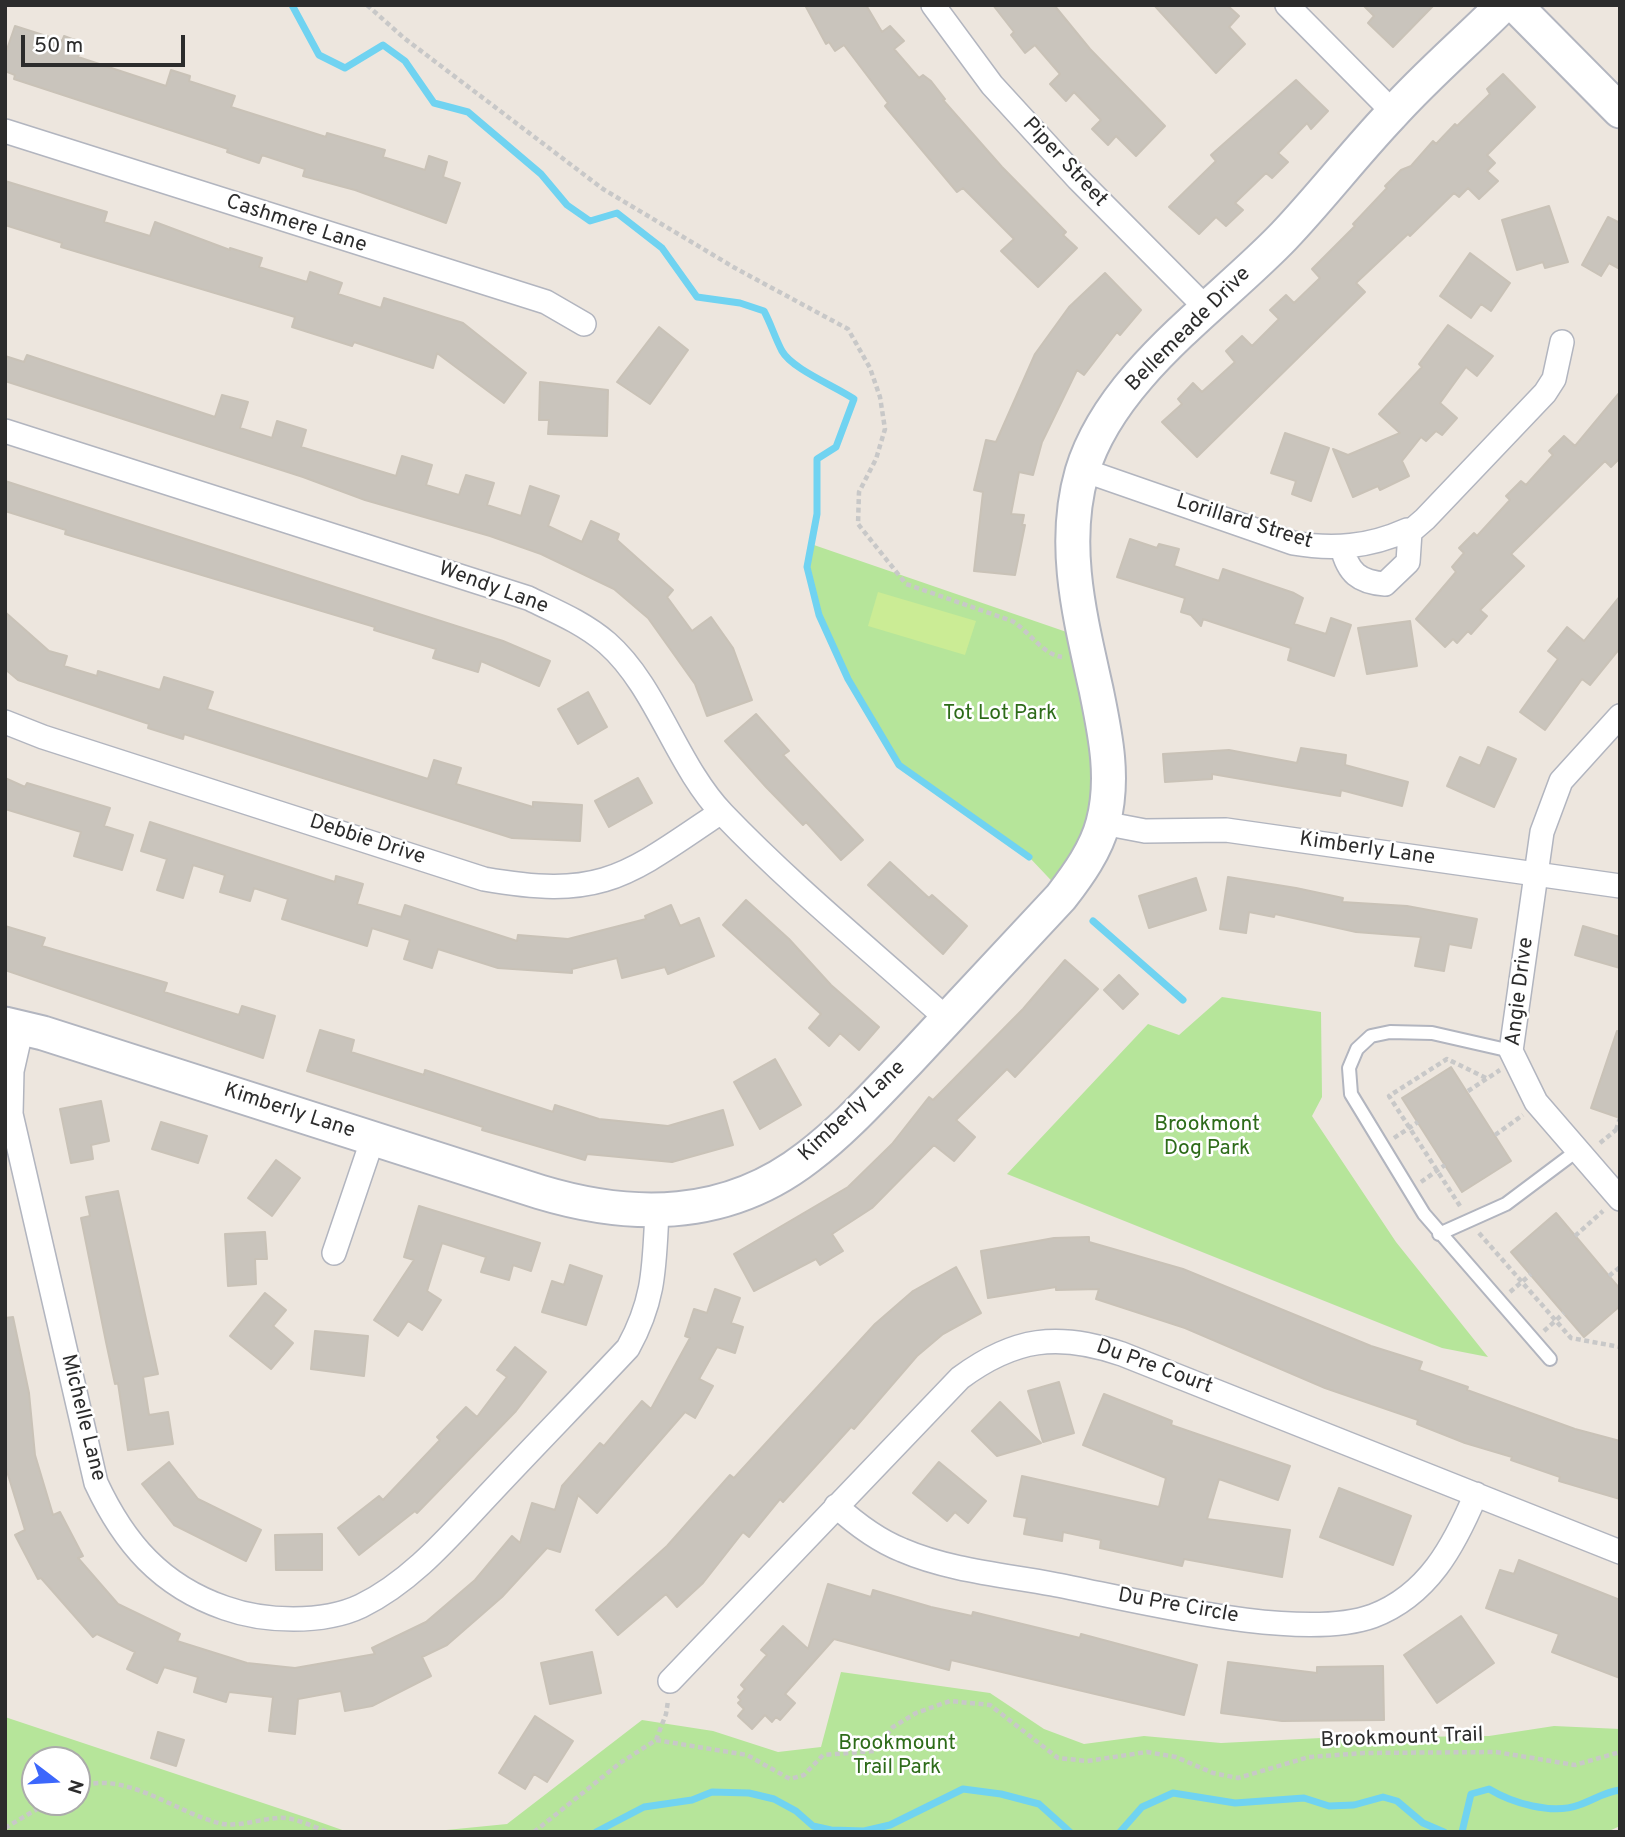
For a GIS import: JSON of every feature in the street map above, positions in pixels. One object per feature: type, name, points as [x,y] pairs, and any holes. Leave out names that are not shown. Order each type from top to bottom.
[{"type":"street","name":"Piper Street","points":[[933,5],[1009,104],[1078,179],[1208,310]]},
{"type":"street","points":[[1287,5],[1393,112]]},
{"type":"street","name":"Bellemeade Drive","points":[[1103,823],[1109,779],[1106,737],[1086,648],[1072,557],[1071,520],[1083,470],[1098,436],[1119,401],[1149,366],[1283,238],[1393,112],[1503,5]]},
{"type":"street","points":[[1515,5],[1620,111]]},
{"type":"street","name":"Cashmere Lane","points":[[5,131],[546,302],[584,324]]},
{"type":"street","name":"Lorillard Street","points":[[1083,470],[1293,543],[1329,549],[1391,538],[1407,530],[1410,532],[1448,498],[1545,393],[1553,379],[1562,342]]},
{"type":"street","name":"Wendy Lane","points":[[5,431],[528,598],[572,619],[607,643],[632,672],[687,766],[721,812],[947,1019]]},
{"type":"street","points":[[1342,547],[1346,566],[1356,577],[1367,583],[1385,584],[1408,562],[1410,532]]},
{"type":"street","name":"Angie Drive","points":[[1619,1198],[1536,1102],[1511,1051],[1542,832],[1561,781],[1620,716]]},
{"type":"street","name":"Debbie Drive","points":[[5,722],[43,737],[484,879],[534,888],[582,886],[613,879],[652,860],[721,812]]},
{"type":"street","name":"Kimberly Lane","points":[[14,1026],[579,1204],[657,1212],[737,1196],[807,1158],[846,1124],[1061,897],[1085,862],[1103,823],[1145,831],[1226,830],[1620,886]]},
{"type":"street","name":"Michelle Lane","points":[[14,1026],[11,1114],[96,1483],[115,1522],[136,1549],[162,1573],[180,1588],[239,1613],[297,1617],[329,1615],[358,1607],[393,1587],[434,1552],[628,1348],[643,1321],[652,1293],[657,1212]]},
{"type":"street","points":[[334,1253],[373,1138]]},
{"type":"street","name":"Du Pre Court","points":[[670,1681],[939,1397],[982,1361],[1023,1345],[1072,1340],[1122,1354],[1620,1552]]},
{"type":"street","name":"Du Pre Circle","points":[[836,1506],[880,1540],[928,1559],[1182,1609],[1257,1620],[1324,1625],[1352,1622],[1374,1615],[1415,1592],[1434,1573],[1448,1553],[1476,1494]]},
{"type":"lane","points":[[1511,1051],[1432,1033],[1390,1032],[1371,1036],[1357,1049],[1349,1069],[1351,1094],[1439,1234],[1550,1359]]},
{"type":"lane","points":[[1439,1234],[1506,1204],[1578,1150]]},
{"type":"path","points":[[368,5],[404,38],[603,189],[735,268],[848,329],[870,368],[880,397],[885,429],[876,459],[859,492],[858,524],[906,584],[1012,621],[1028,630],[1052,655],[1063,657],[1086,648]]},
{"type":"path","points":[[1468,1091],[1486,1078]]},
{"type":"path","points":[[1495,1135],[1514,1124],[1536,1102]]},
{"type":"path","points":[[1616,1130],[1619,1118]]},
{"type":"path","points":[[1382,1146],[1418,1122]]},
{"type":"path","points":[[1409,1190],[1445,1165]]},
{"type":"path","points":[[1575,1236],[1619,1198]]},
{"type":"path","points":[[1609,1276],[1620,1266]]},
{"type":"path","points":[[1498,1302],[1531,1274]]},
{"type":"path","points":[[1533,1341],[1564,1313]]},
{"type":"path","points":[[534,1832],[620,1763],[656,1740],[666,1714],[670,1681]]},
{"type":"path","name":"Brookmount Trail","points":[[656,1740],[747,1755],[790,1779],[804,1775],[823,1755],[874,1751],[893,1727],[916,1713],[950,1701],[990,1705],[1058,1758],[1087,1761],[1147,1752],[1176,1757],[1213,1773],[1238,1778],[1309,1758],[1364,1753],[1496,1752],[1575,1765],[1620,1752]]},
{"type":"path","points":[[91,1783],[114,1784],[173,1802],[220,1824],[280,1817],[328,1832]]},
{"type":"path","points":[[5,1828],[25,1816]]},
{"type":"green space","name":"Tot Lot Park","points":[[811,544],[1084,638],[1109,779],[1064,894],[1029,857],[899,765],[848,679],[819,615],[807,567]]},
{"type":"green space","points":[[878,592],[976,621],[965,655],[868,626]]},
{"type":"green space","name":"Brookmont Dog Park","points":[[1222,997],[1321,1012],[1322,1097],[1312,1116],[1396,1242],[1488,1357],[1442,1348],[1007,1174],[1148,1024],[1179,1035]]},
{"type":"green space","name":"Brookmount Trail Park","points":[[841,1672],[990,1693],[1044,1729],[1084,1744],[1144,1736],[1221,1743],[1321,1738],[1489,1736],[1554,1726],[1620,1729],[1620,1826],[1607,1832],[426,1832],[507,1824],[642,1720],[713,1731],[778,1752],[821,1747]]},
{"type":"green space","points":[[5,1717],[311,1819],[348,1832],[5,1832]]},
{"type":"building","points":[[805,5],[866,5],[882,32],[890,26],[904,41],[894,49],[919,78],[923,75],[931,81],[945,99],[943,100],[1002,167],[1066,232],[1063,235],[1077,248],[1038,287],[1001,251],[1014,239],[963,188],[957,192],[885,106],[888,103],[844,45],[835,51],[829,42],[826,44]]},
{"type":"building","points":[[993,5],[1054,5],[1090,49],[1165,126],[1136,156],[1116,136],[1108,145],[1092,129],[1101,120],[1074,92],[1066,101],[1050,84],[1060,74],[1035,45],[1025,53],[1011,35],[1014,32]]},
{"type":"building","points":[[1154,5],[1227,5],[1239,16],[1229,27],[1245,44],[1216,73]]},
{"type":"building","points":[[1363,5],[1434,5],[1393,47],[1368,23],[1374,16]]},
{"type":"building","points":[[15,26],[62,41],[64,36],[83,43],[78,57],[166,86],[171,70],[190,76],[189,81],[235,96],[231,107],[326,137],[327,133],[385,150],[383,157],[425,170],[429,156],[447,162],[443,177],[460,183],[446,223],[355,190],[303,176],[305,169],[262,155],[259,163],[227,152],[228,149],[14,79],[15,75],[5,71],[5,55]]},
{"type":"building","points":[[1503,74],[1535,107],[1487,155],[1495,163],[1487,171],[1498,181],[1479,199],[1468,188],[1459,197],[1454,193],[1410,236],[1408,234],[1356,283],[1365,292],[1197,457],[1162,422],[1182,404],[1178,399],[1193,383],[1202,392],[1235,362],[1226,351],[1242,336],[1252,346],[1279,319],[1270,310],[1286,295],[1294,303],[1320,278],[1312,269],[1355,226],[1353,224],[1387,188],[1385,186],[1401,170],[1411,166],[1433,141],[1436,144],[1455,124],[1457,126],[1490,94],[1487,89]]},
{"type":"building","points":[[1296,80],[1328,111],[1311,129],[1307,123],[1278,153],[1288,162],[1272,178],[1266,173],[1235,203],[1243,210],[1226,226],[1216,217],[1199,234],[1169,207],[1216,161],[1211,155]]},
{"type":"building","points":[[5,181],[107,212],[104,222],[150,236],[155,222],[230,250],[262,258],[259,267],[307,282],[310,272],[342,283],[338,294],[381,308],[384,298],[463,323],[526,373],[504,403],[437,353],[433,368],[354,342],[352,346],[292,327],[295,317],[61,247],[62,243],[5,225]]},
{"type":"building","points":[[1549,206],[1568,262],[1545,268],[1543,262],[1517,270],[1502,220]]},
{"type":"building","points":[[1608,217],[1620,223],[1620,269],[1609,263],[1601,276],[1582,265]]},
{"type":"building","points":[[1470,253],[1510,283],[1491,311],[1481,304],[1471,318],[1440,296]]},
{"type":"building","points":[[1105,273],[1141,310],[1120,335],[1117,332],[1084,375],[1077,370],[1042,442],[1033,475],[1019,472],[1011,514],[1024,515],[1022,525],[1025,525],[1015,575],[974,571],[983,492],[974,490],[986,440],[996,442],[1035,354],[1069,307]]},
{"type":"building","points":[[1448,325],[1493,356],[1477,376],[1466,367],[1440,403],[1457,418],[1442,435],[1436,431],[1426,441],[1421,437],[1402,461],[1409,476],[1380,490],[1378,486],[1353,497],[1333,449],[1348,455],[1400,433],[1379,414],[1422,367],[1419,364]]},
{"type":"building","points":[[659,327],[688,350],[650,404],[617,382]]},
{"type":"building","points":[[27,355],[215,417],[222,395],[248,402],[240,428],[272,438],[277,421],[306,430],[301,447],[396,476],[402,456],[432,465],[426,485],[459,495],[466,475],[494,483],[487,505],[521,516],[530,486],[559,496],[548,526],[582,542],[591,521],[619,534],[617,540],[673,590],[667,597],[692,631],[711,617],[733,648],[752,700],[707,716],[695,684],[648,618],[614,589],[541,554],[490,536],[365,500],[303,477],[5,381],[5,356],[24,362]]},
{"type":"building","points":[[540,382],[608,390],[607,436],[548,434],[549,420],[539,420]]},
{"type":"building","points":[[1620,392],[1620,458],[1611,467],[1605,461],[1511,554],[1524,566],[1480,610],[1487,616],[1471,634],[1468,631],[1457,643],[1453,639],[1445,647],[1416,619],[1456,572],[1452,567],[1464,553],[1459,548],[1474,533],[1477,536],[1510,500],[1506,496],[1521,481],[1526,485],[1553,455],[1549,451],[1564,436],[1575,446]]},
{"type":"building","points":[[1285,433],[1329,448],[1311,501],[1292,494],[1296,481],[1271,473]]},
{"type":"building","points":[[5,481],[503,641],[550,661],[539,686],[481,661],[478,672],[433,658],[436,649],[374,630],[375,627],[65,534],[66,530],[5,511]]},
{"type":"building","points":[[1130,539],[1157,548],[1159,544],[1179,549],[1174,566],[1219,581],[1223,569],[1294,593],[1303,598],[1294,624],[1326,634],[1331,618],[1351,625],[1334,676],[1288,660],[1291,648],[1203,619],[1201,626],[1191,615],[1181,612],[1185,598],[1117,577]]},
{"type":"building","points":[[1620,596],[1620,648],[1590,685],[1582,679],[1545,730],[1520,712],[1558,659],[1548,651],[1567,627],[1584,641]]},
{"type":"building","points":[[5,612],[49,651],[67,656],[64,666],[97,676],[98,671],[160,690],[164,677],[213,692],[207,709],[428,779],[434,760],[461,768],[456,784],[533,807],[533,802],[582,805],[580,841],[512,838],[184,734],[183,739],[148,728],[149,724],[18,680],[5,669]]},
{"type":"building","points":[[1410,621],[1417,666],[1367,674],[1358,628]]},
{"type":"building","points":[[588,692],[607,727],[578,744],[558,709]]},
{"type":"building","points":[[756,714],[789,751],[783,755],[863,840],[841,860],[806,822],[803,825],[725,741]]},
{"type":"building","points":[[1488,747],[1516,759],[1494,807],[1447,786],[1460,757],[1480,766]]},
{"type":"building","points":[[1301,748],[1346,755],[1345,765],[1408,782],[1402,806],[1341,790],[1340,796],[1212,774],[1212,779],[1165,782],[1163,754],[1229,750],[1297,763]]},
{"type":"building","points":[[5,778],[25,787],[27,783],[110,808],[104,826],[133,835],[122,870],[74,856],[81,832],[5,809]]},
{"type":"building","points":[[638,778],[652,803],[609,827],[595,801]]},
{"type":"building","points":[[150,822],[335,882],[336,876],[363,884],[357,904],[401,917],[405,905],[517,941],[518,935],[568,939],[646,919],[645,916],[671,905],[680,926],[699,918],[714,956],[668,974],[665,967],[622,978],[617,958],[572,969],[572,973],[498,968],[438,949],[432,968],[404,959],[410,940],[372,928],[367,946],[282,919],[288,899],[254,888],[250,901],[220,892],[225,875],[193,865],[183,898],[157,890],[167,859],[141,851]]},
{"type":"building","points":[[890,862],[929,898],[932,895],[967,926],[943,954],[868,885]]},
{"type":"building","points":[[1228,877],[1343,898],[1342,902],[1407,906],[1477,919],[1471,948],[1449,944],[1444,971],[1415,966],[1421,937],[1356,932],[1275,914],[1274,917],[1249,912],[1246,933],[1220,929]]},
{"type":"building","points":[[1196,878],[1206,910],[1149,928],[1139,896]]},
{"type":"building","points":[[746,900],[789,939],[831,985],[879,1027],[859,1050],[840,1033],[829,1046],[809,1028],[821,1014],[723,925]]},
{"type":"building","points":[[5,926],[45,938],[42,946],[167,983],[164,992],[239,1015],[242,1006],[275,1016],[263,1058],[5,970]]},
{"type":"building","points":[[1583,926],[1620,937],[1620,968],[1575,955]]},
{"type":"building","points":[[1065,960],[1098,989],[1015,1077],[1007,1069],[956,1120],[975,1137],[954,1161],[934,1145],[872,1208],[832,1234],[843,1251],[820,1265],[816,1259],[754,1291],[734,1254],[848,1187],[892,1144],[929,1097],[933,1100],[1023,1009]]},
{"type":"building","points":[[1119,975],[1138,994],[1123,1009],[1104,990]]},
{"type":"building","points":[[320,1030],[354,1040],[351,1052],[424,1075],[425,1070],[553,1112],[555,1105],[599,1119],[668,1126],[723,1110],[733,1145],[672,1162],[587,1154],[585,1160],[482,1130],[483,1127],[307,1071]]},
{"type":"building","points":[[1617,1031],[1620,1032],[1620,1118],[1591,1108]]},
{"type":"building","points":[[775,1059],[801,1105],[760,1129],[734,1082]]},
{"type":"building","points":[[1451,1067],[1511,1161],[1462,1192],[1402,1098]]},
{"type":"building","points":[[101,1101],[109,1141],[91,1145],[93,1159],[71,1163],[60,1109]]},
{"type":"building","points":[[161,1122],[207,1136],[198,1163],[152,1149]]},
{"type":"building","points":[[276,1160],[300,1178],[272,1216],[248,1198]]},
{"type":"building","points":[[118,1191],[158,1374],[143,1377],[149,1415],[168,1412],[173,1444],[128,1450],[118,1383],[115,1384],[81,1218],[90,1216],[86,1197]]},
{"type":"building","points":[[419,1206],[540,1243],[531,1271],[513,1265],[509,1280],[481,1272],[486,1257],[442,1243],[427,1291],[441,1300],[422,1330],[408,1321],[398,1336],[374,1320],[414,1260],[404,1257]]},
{"type":"building","points":[[1556,1213],[1620,1289],[1620,1306],[1584,1337],[1511,1252]]},
{"type":"building","points":[[265,1232],[267,1259],[255,1259],[256,1284],[228,1286],[225,1234]]},
{"type":"building","points":[[1089,1237],[1089,1242],[1183,1269],[1371,1346],[1422,1362],[1419,1370],[1468,1387],[1467,1390],[1575,1429],[1620,1441],[1620,1499],[1559,1481],[1560,1477],[1511,1460],[1512,1457],[1465,1443],[1417,1424],[1418,1420],[1325,1388],[1185,1328],[1096,1299],[1099,1289],[1056,1290],[1056,1287],[988,1298],[981,1251],[1054,1238]]},
{"type":"building","points":[[570,1265],[602,1276],[586,1325],[542,1312],[552,1281],[564,1285]]},
{"type":"building","points":[[956,1267],[981,1313],[943,1334],[917,1356],[854,1429],[851,1427],[783,1502],[780,1499],[749,1537],[743,1532],[703,1583],[677,1607],[666,1594],[618,1635],[596,1610],[667,1546],[730,1475],[734,1478],[875,1324],[913,1291]]},
{"type":"building","points":[[715,1289],[740,1298],[731,1323],[743,1327],[735,1353],[717,1347],[699,1379],[713,1386],[695,1418],[685,1412],[597,1513],[578,1495],[560,1552],[547,1548],[502,1597],[447,1645],[422,1657],[431,1676],[372,1706],[345,1711],[341,1691],[298,1699],[295,1734],[269,1731],[273,1697],[229,1692],[226,1702],[194,1692],[198,1677],[164,1667],[157,1683],[127,1669],[135,1652],[97,1634],[93,1637],[41,1578],[38,1579],[15,1535],[25,1530],[5,1465],[5,1318],[13,1317],[29,1393],[35,1455],[53,1515],[60,1512],[83,1556],[78,1558],[118,1604],[180,1634],[177,1641],[247,1663],[295,1668],[375,1654],[372,1648],[426,1622],[475,1580],[512,1536],[520,1543],[532,1503],[555,1510],[562,1486],[600,1443],[604,1446],[642,1401],[651,1409],[690,1338],[685,1336],[694,1309],[707,1313]]},
{"type":"building","points":[[265,1293],[286,1310],[273,1326],[293,1343],[271,1369],[230,1336]]},
{"type":"building","points":[[315,1331],[368,1336],[364,1376],[311,1369]]},
{"type":"building","points":[[515,1347],[546,1372],[516,1411],[417,1513],[415,1511],[359,1555],[338,1528],[379,1496],[383,1500],[440,1440],[437,1437],[466,1407],[477,1417],[507,1377],[497,1370]]},
{"type":"building","points":[[1059,1382],[1074,1433],[1043,1442],[1028,1391]]},
{"type":"building","points":[[1104,1394],[1172,1421],[1171,1425],[1290,1466],[1278,1500],[1219,1479],[1207,1519],[1290,1530],[1282,1577],[1184,1559],[1182,1566],[1100,1548],[1101,1540],[1063,1532],[1062,1541],[1024,1534],[1027,1518],[1014,1516],[1022,1476],[1159,1507],[1166,1478],[1083,1445]]},
{"type":"building","points":[[1000,1402],[1041,1443],[997,1456],[972,1431]]},
{"type":"building","points":[[169,1462],[198,1499],[261,1530],[246,1561],[174,1525],[142,1484]]},
{"type":"building","points":[[939,1462],[986,1501],[968,1523],[955,1512],[947,1521],[913,1493]]},
{"type":"building","points":[[1339,1488],[1411,1516],[1393,1565],[1320,1537]]},
{"type":"building","points":[[322,1534],[322,1570],[276,1570],[275,1535]]},
{"type":"building","points":[[1519,1560],[1620,1600],[1620,1678],[1552,1652],[1559,1634],[1486,1608],[1500,1570],[1514,1574]]},
{"type":"building","points":[[828,1584],[871,1597],[873,1590],[972,1616],[973,1612],[1080,1638],[1081,1634],[1197,1665],[1184,1715],[951,1660],[949,1670],[834,1639],[785,1694],[795,1703],[780,1720],[776,1717],[772,1722],[765,1715],[752,1729],[738,1716],[744,1709],[738,1703],[741,1700],[738,1697],[745,1689],[741,1685],[767,1655],[761,1650],[783,1626],[808,1649]]},
{"type":"building","points":[[1461,1616],[1494,1663],[1437,1703],[1404,1655]]},
{"type":"building","points":[[592,1652],[601,1693],[550,1704],[541,1663]]},
{"type":"building","points":[[1228,1662],[1317,1673],[1317,1667],[1383,1666],[1384,1720],[1282,1721],[1221,1713]]},
{"type":"building","points":[[535,1716],[573,1741],[547,1782],[534,1774],[525,1789],[499,1773]]},
{"type":"building","points":[[158,1732],[184,1740],[176,1766],[151,1758]]},
{"type":"waterway","points":[[292,5],[319,55],[345,68],[383,45],[405,61],[434,103],[468,112],[541,174],[567,205],[590,221],[617,213],[662,248],[697,297],[740,303],[764,311],[787,358],[804,371],[854,399],[836,447],[817,459],[817,514],[807,567],[819,615],[848,679],[899,765],[1029,857]]},
{"type":"waterway","points":[[1093,921],[1183,1000]]},
{"type":"waterway","points":[[596,1832],[644,1807],[692,1800],[712,1792],[749,1793],[774,1799],[796,1811],[813,1826],[831,1830],[864,1831],[890,1825],[963,1789],[1001,1794],[1039,1804],[1070,1832]]},
{"type":"waterway","points":[[1462,1832],[1471,1794],[1489,1789],[1520,1803],[1557,1809],[1579,1805],[1620,1790]]},
{"type":"waterway","points":[[1120,1832],[1142,1807],[1173,1793],[1235,1803],[1304,1798],[1329,1806],[1354,1805],[1383,1797],[1397,1801],[1423,1823],[1444,1832]]}]
